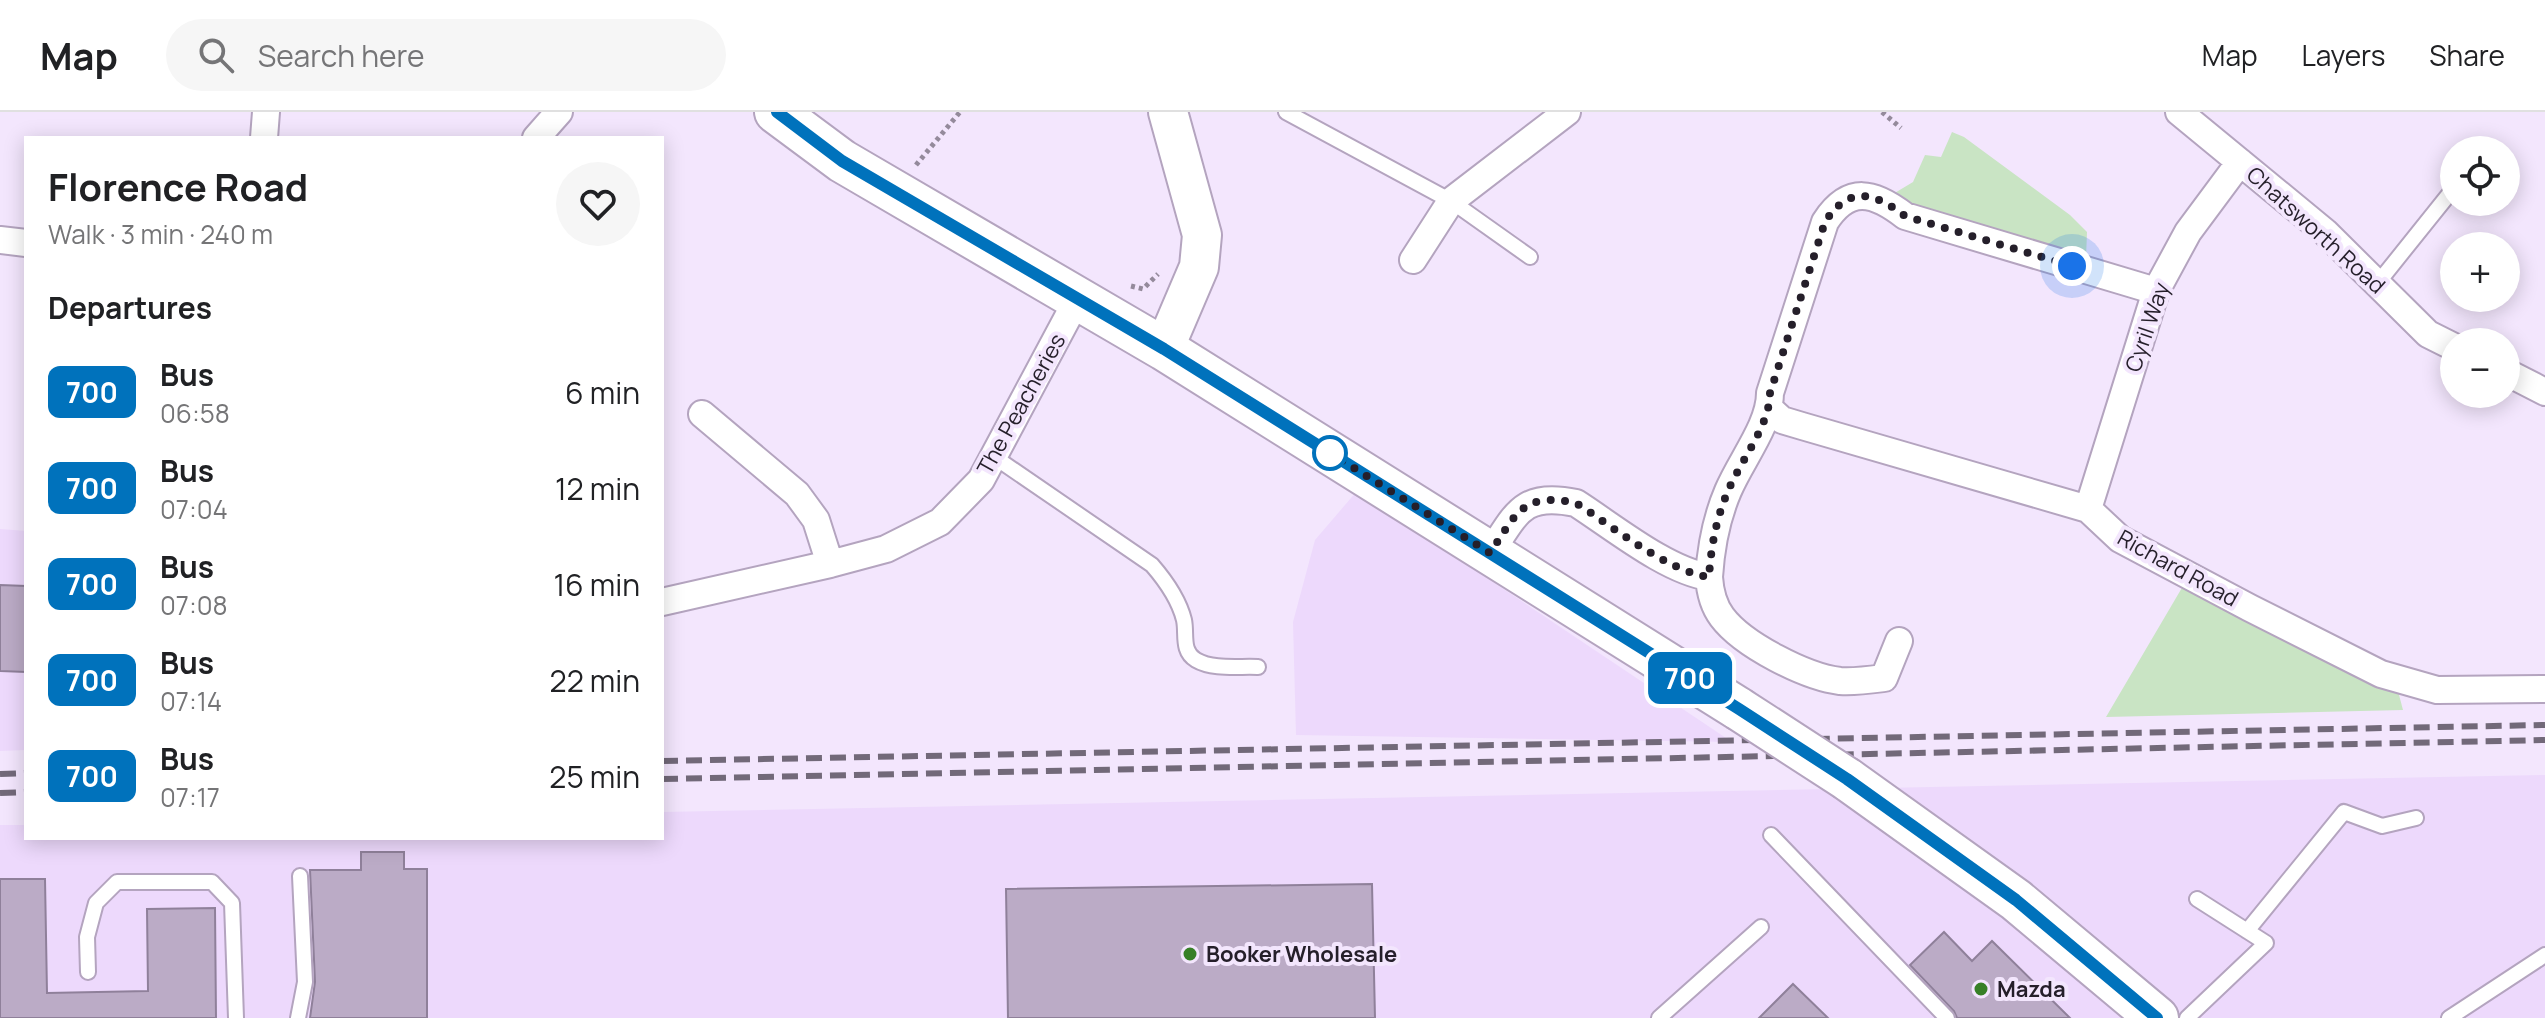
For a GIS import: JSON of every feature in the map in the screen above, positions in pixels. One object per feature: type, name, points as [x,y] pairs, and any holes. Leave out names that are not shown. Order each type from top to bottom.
[{"type":"main road","points":[[776,112],[842,161],[1164,349],[1847,779],[2016,900],[2157,1018]]},
{"type":"street","points":[[264,136],[266,112]]},
{"type":"street","points":[[538,136],[559,112]]},
{"type":"street","points":[[1164,349],[1199,267],[1202,235],[1168,112]]},
{"type":"street","points":[[1413,260],[1451,201],[1567,112]]},
{"type":"street","name":"Chatsworth Road","points":[[2183,113],[2325,232],[2428,334],[2440,340]]},
{"type":"street","name":"Cyril Way","points":[[2088,509],[2156,291],[2188,232],[2240,162]]},
{"type":"street","points":[[1899,641],[1884,678],[1838,680],[1817,674],[1780,659],[1730,626],[1714,605],[1709,577],[1711,547],[1718,516],[1770,409],[1770,393],[1825,222],[1833,209],[1843,201],[1869,195],[1891,205],[1905,216],[2156,291]]},
{"type":"street","points":[[0,240],[24,243]]},
{"type":"street","name":"The Peacheries","points":[[664,602],[886,549],[940,522],[981,480],[1077,300]]},
{"type":"street","points":[[2520,379],[2545,392]]},
{"type":"street","name":"Richard Road","points":[[1770,409],[1782,420],[2088,509],[2120,539],[2381,674],[2437,690],[2545,689]]},
{"type":"street","points":[[702,414],[797,494],[816,520],[830,564]]},
{"type":"street","points":[[1490,553],[1517,513],[1530,503],[1560,500],[1576,503],[1691,574],[1709,577]]},
{"type":"lane","points":[[1286,112],[1451,201],[1530,257]]},
{"type":"lane","points":[[2377,284],[2440,205]]},
{"type":"lane","points":[[993,456],[1152,565],[1176,600],[1184,620],[1186,649],[1192,658],[1217,665],[1258,667]]},
{"type":"lane","points":[[2247,931],[2344,812],[2382,826],[2416,818]]},
{"type":"lane","points":[[1771,835],[1947,1018]]},
{"type":"lane","points":[[298,1018],[305,982],[300,876]]},
{"type":"lane","points":[[88,972],[87,937],[96,903],[117,882],[212,882],[232,903],[236,1018]]},
{"type":"lane","points":[[2187,1018],[2266,943],[2197,899]]},
{"type":"lane","points":[[1659,1018],[1761,927]]},
{"type":"lane","points":[[2449,1018],[2545,955]]},
{"type":"path","points":[[896,191],[960,112]]},
{"type":"path","points":[[1882,112],[1901,128]]},
{"type":"path","points":[[1121,283],[1143,289],[1166,266]]},
{"type":"shaded area","points":[[1357,491],[1732,742],[1296,735],[1293,622],[1315,540]]},
{"type":"shaded area","points":[[0,529],[24,531],[24,750],[0,751]]},
{"type":"shaded area","points":[[2545,775],[2545,1018],[0,1018],[0,825],[24,825],[24,840],[664,840],[664,812]]},
{"type":"green space","points":[[1952,132],[1964,137],[2070,215],[2087,232],[2086,259],[1914,208],[1893,194],[1913,182],[1925,155],[1941,157]]},
{"type":"green space","points":[[2183,586],[2398,691],[2403,710],[2106,717]]},
{"type":"building","points":[[0,585],[24,586],[24,672],[0,671]]},
{"type":"building","points":[[361,852],[404,852],[404,869],[427,869],[427,1018],[310,1018],[315,982],[310,870],[361,870]]},
{"type":"building","points":[[0,879],[45,879],[47,993],[148,991],[147,909],[215,908],[216,1018],[0,1018]]},
{"type":"building","name":"Booker Wholesale","points":[[1372,884],[1375,1018],[1008,1018],[1006,889]]},
{"type":"building","name":"Mazda","points":[[1944,932],[1972,961],[1992,941],[2070,1018],[1957,1018],[1910,965]]},
{"type":"building","points":[[1793,984],[1828,1018],[1759,1018]]},
{"type":"railway","points":[[664,761],[2545,725]]},
{"type":"railway","points":[[664,779],[2545,740]]},
{"type":"railway","points":[[0,774],[24,773]]},
{"type":"railway","points":[[0,793],[24,792]]},
{"type":"bus line","name":"700","points":[[777,112],[842,161],[1164,349],[1847,779],[2016,900],[2157,1018]]},
{"type":"place","name":"Booker Wholesale","points":[[1190,954]]},
{"type":"place","name":"Mazda","points":[[1981,989]]},
{"type":"route","points":[[1330,453],[1490,553],[1517,513],[1530,503],[1560,500],[1576,503],[1691,574],[1709,577],[1711,547],[1718,516],[1738,469],[1770,409],[1770,393],[1825,222],[1833,209],[1843,201],[1869,195],[1891,205],[1905,216],[2072,266]]}]
